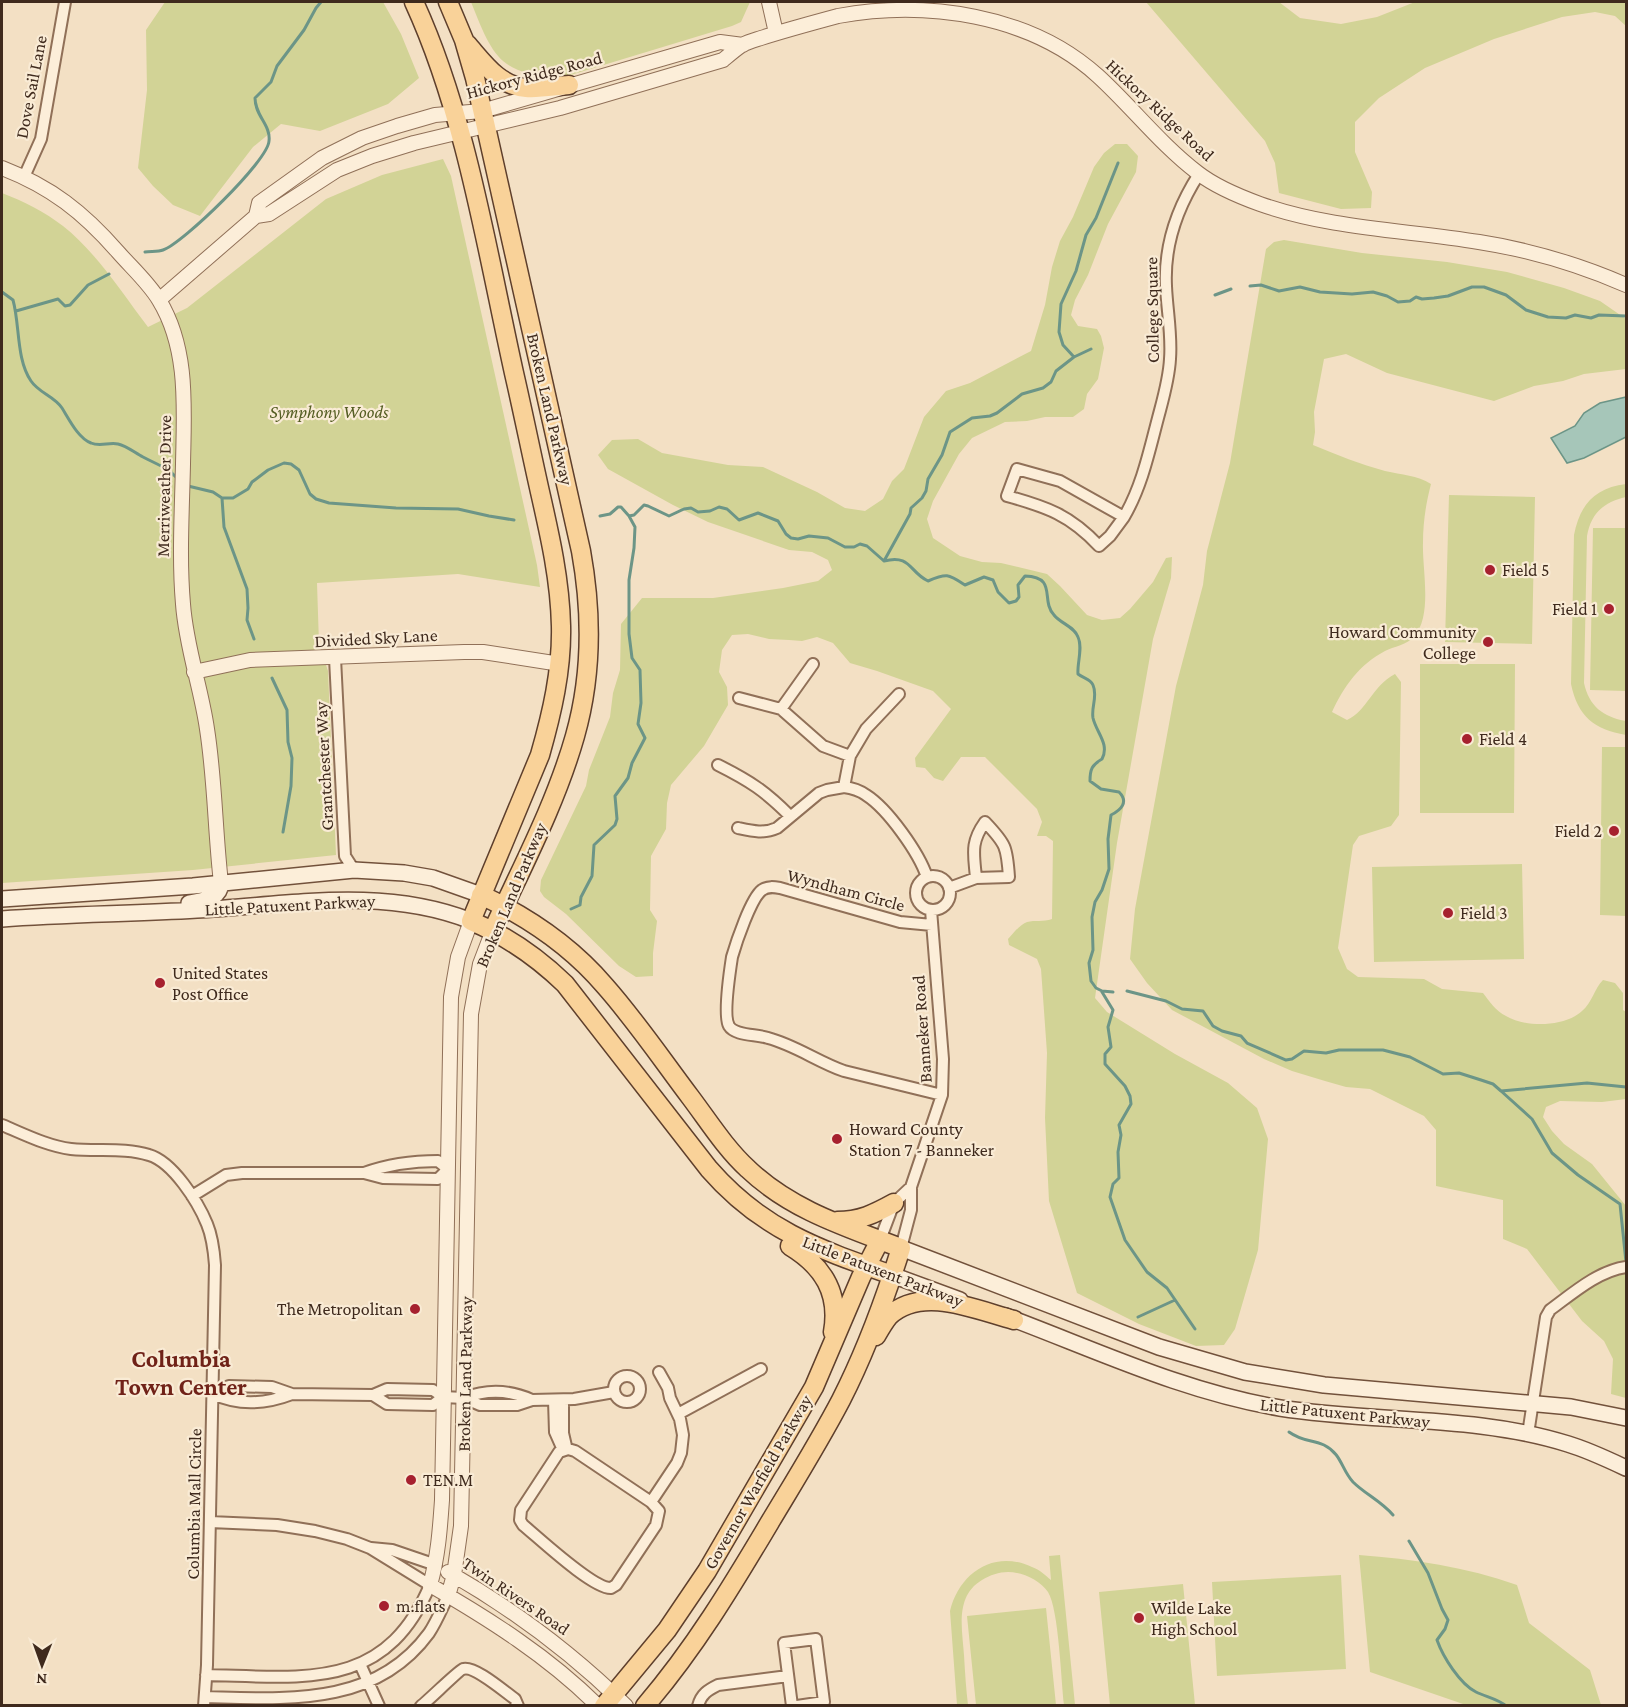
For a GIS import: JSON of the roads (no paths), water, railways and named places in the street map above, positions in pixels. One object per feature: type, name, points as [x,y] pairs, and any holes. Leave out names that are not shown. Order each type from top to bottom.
[{"type":"main road","name":"Broken Land Parkway","points":[[414,2],[437,56],[459,132],[554,556],[560,607],[560,664],[548,727],[540,755],[471,921]]},
{"type":"main road","name":"Broken Land Parkway","points":[[448,2],[464,40],[484,118],[579,541],[586,575],[588,604],[588,665],[576,734],[554,796],[493,930]]},
{"type":"main road","points":[[464,40],[494,74],[506,81],[525,88],[569,85]]},
{"type":"main road","name":"Little Patuxent Parkway","points":[[2,899],[149,889],[354,870],[394,872],[433,878],[504,906],[559,941],[605,986],[707,1120],[748,1169],[774,1191],[827,1221],[1159,1347],[1245,1372],[1324,1385],[1571,1407],[1626,1418]]},
{"type":"main road","points":[[236,908],[239,895],[250,887],[298,874]]},
{"type":"main road","points":[[148,912],[215,896],[220,890],[221,883]]},
{"type":"main road","points":[[37,917],[59,903],[149,889]]},
{"type":"main road","points":[[18,918],[32,906],[34,897]]},
{"type":"main road","name":"Little Patuxent Parkway","points":[[2,919],[368,899],[424,907],[471,921],[493,930],[542,963],[565,984],[728,1191],[755,1214],[815,1248],[1014,1320],[1151,1373],[1238,1399],[1322,1413],[1478,1426],[1528,1434],[1566,1443],[1626,1468]]},
{"type":"main road","points":[[728,1191],[752,1219],[811,1260],[823,1274],[834,1307],[834,1324],[828,1357]]},
{"type":"main road","points":[[827,1221],[852,1221],[866,1218],[894,1203]]},
{"type":"main road","name":"Governor Warfield Parkway","points":[[615,1702],[707,1571],[786,1436],[828,1357],[866,1266],[880,1240]]},
{"type":"main road","name":"Governor Warfield Parkway","points":[[645,1706],[688,1652],[730,1590],[826,1426],[858,1362],[901,1248]]},
{"type":"main road","points":[[858,1362],[887,1318],[902,1307],[922,1300],[938,1300],[1014,1320]]},
{"type":"street","name":"Dove Sail Lane","points":[[24,177],[41,139],[65,2]]},
{"type":"street","points":[[769,2],[776,33]]},
{"type":"street","name":"Hickory Ridge Road","points":[[256,216],[259,203],[322,158],[362,138],[397,126],[435,115],[454,113],[484,118],[560,108],[723,60],[742,45],[776,33],[845,14],[886,8],[924,7],[955,10],[998,21],[1023,30],[1056,47],[1088,69],[1199,174],[1227,191],[1287,213],[1323,222],[1481,242],[1526,252],[1571,264],[1626,285]]},
{"type":"street","name":"Hickory Ridge Road","points":[[159,300],[256,216],[269,214],[310,186],[345,167],[414,143],[459,132],[484,118],[569,85],[720,42],[742,45]]},
{"type":"street","name":"Merriweather Drive","points":[[2,168],[54,193],[87,219],[159,300],[179,352],[183,374],[182,590],[185,628],[207,726],[214,776],[221,883]]},
{"type":"street","name":"College Square","points":[[1124,517],[1060,481],[1017,469],[1007,496],[1059,513],[1074,523],[1099,546],[1110,536],[1124,517],[1144,470],[1170,371],[1166,285],[1168,246],[1179,209],[1199,174]]},
{"type":"street","name":"Divided Sky Lane","points":[[194,672],[250,660],[473,652],[560,664]]},
{"type":"street","name":"Grantchester Way","points":[[336,658],[345,856],[354,870]]},
{"type":"street","points":[[781,709],[813,664]]},
{"type":"street","points":[[844,787],[850,756],[866,729],[899,694]]},
{"type":"street","points":[[739,698],[781,709],[822,746],[850,756]]},
{"type":"street","points":[[718,765],[748,780],[767,793],[790,816]]},
{"type":"street","points":[[738,828],[770,831],[777,828],[819,793],[844,787],[864,793],[880,808],[911,845],[927,877]]},
{"type":"street","points":[[949,888],[976,878],[1009,877],[1008,853],[1005,846],[985,822],[976,834],[974,844],[976,878]]},
{"type":"street","points":[[927,877],[941,878],[949,888],[947,902],[938,909],[932,910],[921,905],[917,894],[919,884],[927,877]]},
{"type":"street","name":"Wyndham Circle","points":[[932,925],[910,924],[780,888],[767,887],[754,900],[736,946],[732,959],[726,1014],[729,1026],[736,1032],[778,1041],[844,1071],[942,1095]]},
{"type":"street","name":"Banneker Road","points":[[901,1248],[911,1210],[911,1187],[942,1095],[943,1059],[932,910]]},
{"type":"street","name":"Broken Land Parkway","points":[[206,1675],[308,1677],[327,1675],[360,1664],[388,1647],[401,1634],[421,1606],[430,1585],[436,1565],[442,1500],[451,997],[458,957],[471,921]]},
{"type":"street","name":"Broken Land Parkway","points":[[205,1701],[310,1698],[340,1693],[369,1684],[388,1673],[417,1648],[429,1632],[448,1596],[462,1526],[471,1014],[480,964],[493,930]]},
{"type":"street","name":"Columbia Mall Circle","points":[[2,1125],[70,1149],[118,1150],[151,1155],[164,1162],[173,1171],[192,1196],[208,1226],[215,1265],[205,1701]]},
{"type":"street","points":[[192,1196],[226,1175],[242,1173],[364,1173],[382,1178],[438,1179],[448,1169],[438,1161],[409,1161],[383,1166],[364,1173]]},
{"type":"street","points":[[880,1240],[894,1203],[911,1187]]},
{"type":"street","points":[[1528,1434],[1546,1317],[1550,1310],[1606,1273],[1615,1268],[1626,1267]]},
{"type":"street","points":[[678,1414],[761,1369]]},
{"type":"street","points":[[651,1502],[677,1463],[681,1453],[683,1435],[678,1414],[659,1372]]},
{"type":"street","points":[[213,1394],[228,1401],[272,1402],[292,1394],[373,1395],[387,1404],[433,1405],[443,1397],[464,1398],[480,1392],[516,1393],[532,1400],[555,1400],[614,1392]]},
{"type":"street","points":[[555,1400],[550,1429],[565,1449]]},
{"type":"street","points":[[555,1400],[565,1449]]},
{"type":"street","points":[[565,1449],[575,1451],[651,1502],[659,1511],[656,1525],[616,1585],[611,1588],[601,1586],[562,1558],[520,1520],[521,1510],[559,1452],[565,1449]]},
{"type":"street","name":"Twin Rivers Road","points":[[210,1522],[277,1525],[315,1531],[347,1539],[370,1548],[521,1642],[598,1706]]},
{"type":"street","name":"Twin Rivers Road","points":[[370,1548],[392,1550],[436,1565],[454,1575],[534,1626],[615,1702]]},
{"type":"street","points":[[792,1706],[784,1643],[816,1639],[824,1702],[797,1706]]},
{"type":"street","points":[[360,1664],[379,1706]]},
{"type":"street","points":[[421,1706],[460,1670],[466,1668],[474,1670],[515,1699],[518,1706]]},
{"type":"street","points":[[698,1706],[702,1695],[708,1689],[718,1685],[788,1676]]},
{"type":"waterway","points":[[145,252],[163,250],[188,233],[240,182],[265,151],[269,135],[257,110],[255,98],[271,82],[277,66],[304,30],[321,2]]},
{"type":"waterway","points":[[1074,357],[1063,345],[1059,332],[1061,304],[1076,271],[1086,235],[1096,218],[1118,163]]},
{"type":"waterway","points":[[16,311],[58,299],[65,306],[70,305],[88,285],[109,274]]},
{"type":"waterway","points":[[1250,286],[1261,285],[1279,291],[1300,287],[1320,292],[1352,294],[1373,292],[1398,302],[1410,301],[1416,297],[1422,299],[1448,296],[1472,287],[1484,287],[1506,295],[1526,310],[1548,317],[1626,316]]},
{"type":"waterway","points":[[1215,295],[1231,289]]},
{"type":"waterway","points":[[2,292],[13,300],[26,372],[38,389],[59,404],[82,437],[94,444],[125,446],[166,469],[178,479]]},
{"type":"waterway","points":[[884,561],[910,514],[911,508],[926,491],[928,479],[942,455],[950,432],[972,418],[997,413],[1022,394],[1043,388],[1051,382],[1056,371],[1074,357],[1091,349]]},
{"type":"waterway","points":[[188,486],[213,492],[222,498],[233,498],[248,489],[252,482],[268,470],[284,463],[291,464],[299,470],[310,494],[316,499],[329,503],[396,508],[458,509],[514,520]]},
{"type":"waterway","points":[[222,498],[224,527],[247,589],[247,620],[254,639]]},
{"type":"waterway","points":[[600,516],[610,514],[618,507],[621,507],[629,516],[634,515],[644,505],[669,516],[684,509],[691,508],[698,512],[710,511],[719,507],[727,509],[739,520],[758,513],[778,521],[791,538],[809,536],[828,538],[845,547],[860,544],[867,546],[884,561],[893,559],[905,562],[928,581],[944,576],[951,577],[965,585],[984,577],[993,580],[998,592],[1009,603],[1016,601],[1019,597],[1018,585],[1025,576],[1041,580],[1047,590],[1050,609],[1057,618],[1074,630],[1078,637],[1080,646],[1078,674],[1091,681],[1094,689],[1093,718],[1102,738],[1104,754],[1092,768],[1090,781],[1101,789],[1119,792],[1124,802],[1121,808],[1111,815],[1108,839],[1109,869],[1095,902],[1092,917],[1093,950],[1089,963],[1091,981],[1096,988],[1113,992]]},
{"type":"waterway","points":[[571,909],[580,905],[581,897],[592,876],[594,845],[615,825],[617,819],[615,796],[628,778],[632,763],[645,738],[638,724],[641,703],[640,670],[632,658],[629,634],[629,580],[635,527],[629,516]]},
{"type":"waterway","points":[[272,678],[287,710],[288,742],[292,758],[291,786],[283,832]]},
{"type":"waterway","points":[[1127,991],[1166,1001],[1182,1009],[1203,1011],[1213,1026],[1241,1036],[1247,1043],[1286,1060],[1304,1051],[1326,1053],[1339,1050],[1383,1050],[1410,1057],[1443,1074],[1459,1073],[1493,1084],[1501,1091],[1587,1083],[1626,1087]]},
{"type":"waterway","points":[[1102,992],[1113,1010],[1108,1027],[1111,1047],[1105,1054],[1105,1064],[1125,1086],[1131,1104],[1119,1125],[1121,1135],[1118,1152],[1119,1178],[1113,1184],[1110,1197],[1125,1240],[1147,1272],[1167,1288],[1195,1329]]},
{"type":"waterway","points":[[1501,1091],[1532,1119],[1552,1153],[1578,1175],[1620,1204],[1626,1262]]},
{"type":"waterway","points":[[1138,1317],[1175,1300]]},
{"type":"waterway","points":[[1289,1432],[1330,1449],[1338,1457],[1353,1482],[1393,1515]]},
{"type":"waterway","points":[[1409,1541],[1428,1573],[1448,1620],[1437,1640],[1443,1654],[1458,1677],[1470,1688],[1506,1706]]},
{"type":"place","name":"Field 5","points":[[1490,570]]},
{"type":"place","name":"Field 1","points":[[1609,609]]},
{"type":"place","name":"Howard Community College","points":[[1488,642]]},
{"type":"place","name":"Field 4","points":[[1467,739]]},
{"type":"place","name":"Field 2","points":[[1614,831]]},
{"type":"place","name":"Field 3","points":[[1448,913]]},
{"type":"place","name":"United States Post Office","points":[[160,983]]},
{"type":"place","name":"Howard County Station 7 - Banneker","points":[[837,1139]]},
{"type":"place","name":"The Metropolitan","points":[[415,1309]]},
{"type":"place","name":"TEN.M","points":[[411,1480]]},
{"type":"place","name":"m.flats","points":[[384,1606]]},
{"type":"place","name":"Wilde Lake High School","points":[[1139,1618]]},
{"type":"district","name":"Columbia Town Center","points":[[181,1373]]},
{"type":"park label","name":"Symphony Woods","points":[[329,412]]}]
